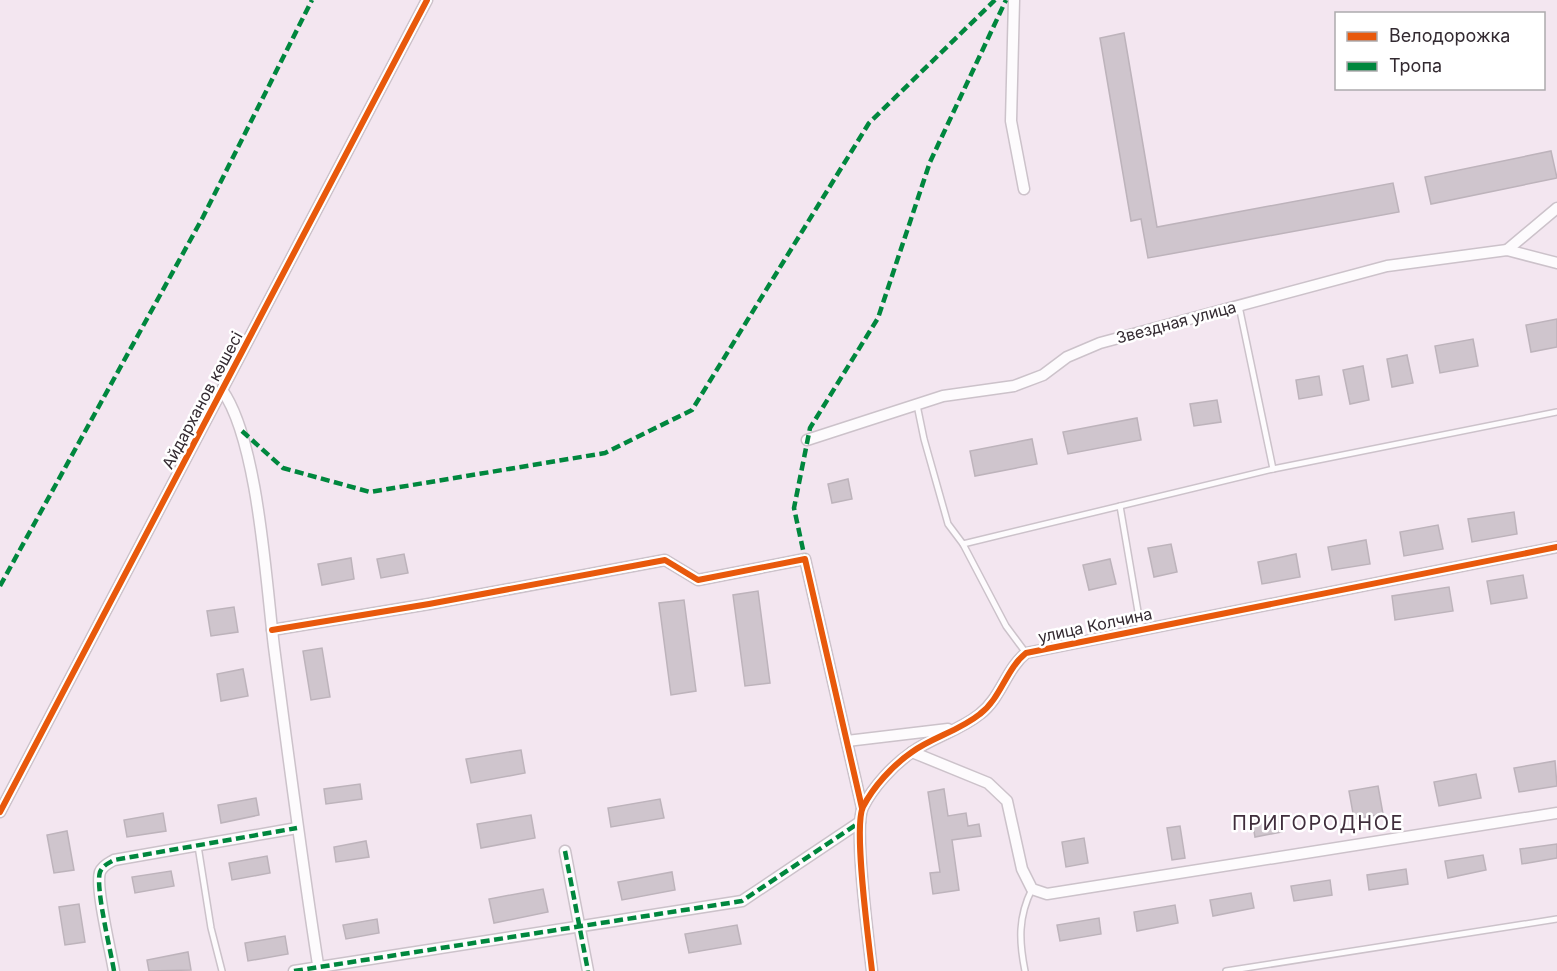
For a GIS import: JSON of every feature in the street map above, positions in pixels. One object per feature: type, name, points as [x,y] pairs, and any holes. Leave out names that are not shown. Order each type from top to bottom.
[{"type":"street","name":"Айдарханов көшесі","points":[[0,812],[426,0]]},
{"type":"street","points":[[1014,0],[1011,121],[1024,189]]},
{"type":"street","points":[[1507,250],[1557,208]]},
{"type":"street","name":"Звездная улица","points":[[807,440],[943,396],[1014,386],[1043,375],[1067,357],[1100,343],[1387,266],[1507,250],[1557,263]]},
{"type":"street","points":[[222,390],[233,405],[242,431],[255,498],[297,828],[319,969]]},
{"type":"street","name":"улица Колчина","points":[[872,971],[858,836],[862,808],[888,773],[912,752],[961,728],[982,713],[1009,678],[1014,662],[1026,653],[1557,547]]},
{"type":"street","points":[[272,630],[429,604],[665,560],[698,580],[805,559],[862,808]]},
{"type":"street","points":[[847,741],[961,728]]},
{"type":"street","points":[[912,752],[988,783],[1006,801],[1022,869],[1032,889],[1047,894],[1083,891],[1557,813]]},
{"type":"street","points":[[294,971],[319,969],[742,901],[860,822]]},
{"type":"street","points":[[114,971],[100,888],[100,873],[105,865],[114,860],[297,828]]},
{"type":"street","points":[[565,851],[588,971]]},
{"type":"lane","points":[[1238,305],[1273,469]]},
{"type":"lane","points":[[917,404],[924,439],[948,524],[963,544],[1006,626],[1026,653]]},
{"type":"lane","points":[[963,544],[1273,469],[1557,412]]},
{"type":"lane","points":[[1120,506],[1142,629]]},
{"type":"lane","points":[[198,846],[211,928],[222,971]]},
{"type":"lane","points":[[1025,971],[1020,927],[1022,909],[1032,889]]},
{"type":"lane","points":[[1226,971],[1557,920]]},
{"type":"building","points":[[1124,33],[1157,227],[1393,183],[1399,212],[1148,258],[1141,219],[1131,221],[1100,38]]},
{"type":"building","points":[[1551,151],[1557,178],[1431,204],[1425,177]]},
{"type":"building","points":[[1557,319],[1557,347],[1531,352],[1526,325]]},
{"type":"building","points":[[1473,339],[1478,366],[1440,373],[1435,346]]},
{"type":"building","points":[[1407,355],[1413,383],[1392,387],[1387,359]]},
{"type":"building","points":[[1363,366],[1369,400],[1350,404],[1343,370]]},
{"type":"building","points":[[1319,376],[1322,395],[1299,399],[1296,380]]},
{"type":"building","points":[[1217,400],[1221,422],[1194,426],[1190,404]]},
{"type":"building","points":[[1137,418],[1141,440],[1068,454],[1063,432]]},
{"type":"building","points":[[1032,439],[1037,464],[975,476],[970,451]]},
{"type":"building","points":[[848,479],[852,499],[832,503],[828,484]]},
{"type":"building","points":[[1514,512],[1517,534],[1472,542],[1468,519]]},
{"type":"building","points":[[1438,525],[1443,549],[1404,556],[1400,532]]},
{"type":"building","points":[[1366,540],[1370,564],[1332,570],[1328,547]]},
{"type":"building","points":[[1171,544],[1177,572],[1154,577],[1148,548]]},
{"type":"building","points":[[404,554],[408,573],[381,578],[377,559]]},
{"type":"building","points":[[1296,554],[1300,577],[1262,584],[1258,562]]},
{"type":"building","points":[[351,558],[354,579],[322,585],[318,564]]},
{"type":"building","points":[[1110,559],[1116,584],[1089,590],[1083,565]]},
{"type":"building","points":[[1523,575],[1527,598],[1491,604],[1487,581]]},
{"type":"building","points":[[1449,587],[1453,611],[1395,620],[1392,596]]},
{"type":"building","points":[[758,591],[770,683],[745,686],[733,595]]},
{"type":"building","points":[[684,600],[696,691],[671,695],[659,603]]},
{"type":"building","points":[[234,607],[238,632],[211,636],[207,611]]},
{"type":"building","points":[[322,648],[330,697],[311,700],[303,651]]},
{"type":"building","points":[[243,669],[248,696],[221,701],[217,674]]},
{"type":"building","points":[[521,750],[525,773],[471,783],[466,759]]},
{"type":"building","points":[[1555,761],[1557,786],[1519,792],[1514,768]]},
{"type":"building","points":[[1476,774],[1481,798],[1439,806],[1434,782]]},
{"type":"building","points":[[360,784],[362,799],[326,804],[324,789]]},
{"type":"building","points":[[1378,786],[1383,814],[1354,819],[1349,791]]},
{"type":"building","points":[[944,789],[948,816],[966,813],[968,826],[979,824],[981,836],[952,840],[959,890],[933,894],[930,873],[940,872],[928,792]]},
{"type":"building","points":[[256,798],[259,815],[221,823],[218,805]]},
{"type":"building","points":[[660,799],[664,818],[611,827],[608,808]]},
{"type":"building","points":[[163,813],[166,831],[127,837],[124,820]]},
{"type":"building","points":[[531,815],[535,838],[481,848],[477,824]]},
{"type":"building","points":[[1279,816],[1282,832],[1255,837],[1252,820]]},
{"type":"building","points":[[1180,826],[1185,858],[1172,860],[1167,828]]},
{"type":"building","points":[[67,831],[74,870],[54,873],[47,835]]},
{"type":"building","points":[[1084,838],[1088,863],[1066,867],[1062,842]]},
{"type":"building","points":[[366,841],[369,857],[336,862],[334,847]]},
{"type":"building","points":[[1557,844],[1557,858],[1522,864],[1520,849]]},
{"type":"building","points":[[1483,855],[1486,870],[1448,878],[1445,861]]},
{"type":"building","points":[[267,856],[270,873],[232,880],[229,863]]},
{"type":"building","points":[[1406,869],[1408,884],[1369,890],[1367,875]]},
{"type":"building","points":[[171,871],[174,886],[135,893],[132,877]]},
{"type":"building","points":[[672,872],[675,890],[622,900],[618,882]]},
{"type":"building","points":[[1330,880],[1332,895],[1294,901],[1291,886]]},
{"type":"building","points":[[543,889],[548,912],[494,923],[489,899]]},
{"type":"building","points":[[1251,893],[1254,908],[1213,916],[1210,900]]},
{"type":"building","points":[[79,904],[85,942],[65,945],[59,907]]},
{"type":"building","points":[[1175,905],[1178,923],[1137,931],[1134,912]]},
{"type":"building","points":[[1099,918],[1101,934],[1060,941],[1057,925]]},
{"type":"building","points":[[377,919],[379,933],[346,939],[343,925]]},
{"type":"building","points":[[737,925],[741,944],[689,953],[685,934]]},
{"type":"building","points":[[285,936],[288,954],[248,961],[245,943]]},
{"type":"building","points":[[188,952],[191,970],[149,971],[147,960]]},
{"type":"marked path","points":[[0,586],[203,217],[312,0]]},
{"type":"marked path","points":[[242,431],[283,468],[370,492],[605,453],[692,410],[869,123],[995,0]]},
{"type":"marked path","points":[[801,560],[805,559],[794,508],[810,428],[878,318],[930,162],[1006,0]]},
{"type":"marked path","points":[[294,971],[742,901],[860,822]]},
{"type":"marked path","points":[[114,971],[100,891],[100,872],[104,866],[114,860],[297,828]]},
{"type":"marked path","points":[[565,851],[588,971]]},
{"type":"cycle path","points":[[0,812],[427,0]]},
{"type":"cycle path","points":[[872,971],[861,860],[860,819],[863,807],[878,784],[905,757],[980,714],[993,700],[1013,667],[1026,653],[1557,547]]},
{"type":"cycle path","points":[[272,630],[429,604],[665,560],[698,580],[805,559],[862,808]]},
{"type":"district","name":"ПРИГОРОДНОЕ","points":[[1318,823]]}]
